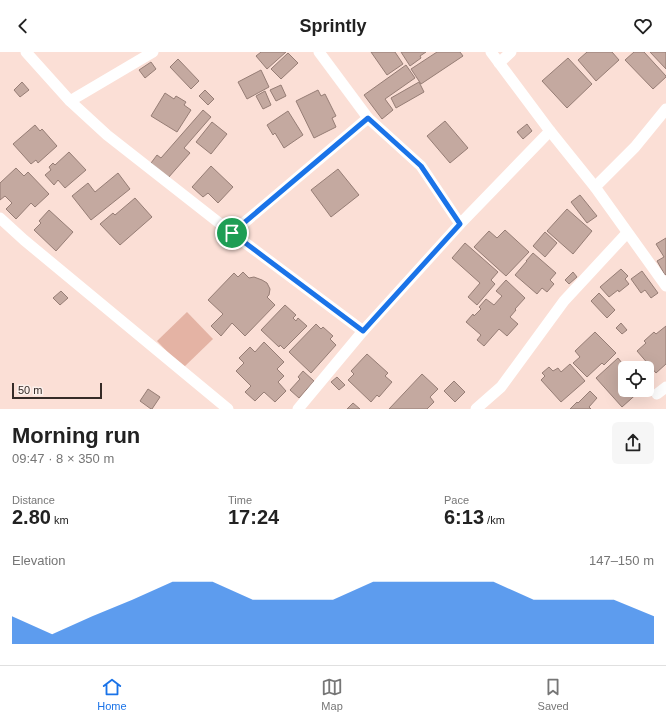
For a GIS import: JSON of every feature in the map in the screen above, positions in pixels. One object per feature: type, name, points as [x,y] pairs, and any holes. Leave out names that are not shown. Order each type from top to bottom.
[{"type":"street","points":[[26,52],[70,101],[107,135],[232,233],[363,331]]},
{"type":"street","points":[[70,101],[153,52]]},
{"type":"street","points":[[319,52],[368,118],[421,166],[460,224]]},
{"type":"street","points":[[491,52],[550,131],[595,187],[666,286]]},
{"type":"street","points":[[499,63],[511,52]]},
{"type":"street","points":[[595,187],[635,147],[665,112]]},
{"type":"street","points":[[232,233],[368,118]]},
{"type":"street","points":[[298,409],[363,331],[460,224],[550,131]]},
{"type":"street","points":[[0,218],[24,240],[228,409]]},
{"type":"street","points":[[476,409],[501,387],[564,301],[627,233]]},
{"type":"shaded area","points":[[187,312],[213,339],[183,368],[157,341]]},
{"type":"building","points":[[261,52],[286,52],[267,69],[256,56]]},
{"type":"building","points":[[371,52],[395,52],[403,64],[387,75]]},
{"type":"building","points":[[401,52],[426,52],[420,56],[421,58],[410,66]]},
{"type":"building","points":[[437,52],[460,52],[463,56],[421,84],[411,69]]},
{"type":"building","points":[[587,52],[612,52],[619,60],[596,81],[578,60]]},
{"type":"building","points":[[634,52],[644,52],[666,76],[653,89],[625,60]]},
{"type":"building","points":[[650,52],[666,52],[666,69]]},
{"type":"building","points":[[288,53],[298,63],[281,79],[271,69]]},
{"type":"building","points":[[568,58],[592,84],[567,108],[542,81]]},
{"type":"building","points":[[178,59],[199,81],[191,89],[170,67]]},
{"type":"building","points":[[151,62],[156,69],[145,78],[139,70]]},
{"type":"building","points":[[406,65],[415,78],[385,99],[393,110],[382,119],[364,95]]},
{"type":"building","points":[[261,70],[269,87],[247,99],[238,82]]},
{"type":"building","points":[[22,82],[29,90],[20,97],[14,90]]},
{"type":"building","points":[[419,82],[424,92],[396,108],[391,98]]},
{"type":"building","points":[[281,85],[286,96],[276,101],[270,90]]},
{"type":"building","points":[[205,90],[214,99],[208,105],[199,96]]},
{"type":"building","points":[[318,90],[321,96],[325,94],[336,116],[332,118],[336,127],[314,138],[296,101]]},
{"type":"building","points":[[265,91],[271,105],[263,109],[256,96]]},
{"type":"building","points":[[165,93],[174,99],[176,96],[186,102],[184,105],[191,110],[177,132],[151,116]]},
{"type":"building","points":[[203,110],[211,117],[184,148],[190,153],[168,178],[151,163],[157,155],[161,158]]},
{"type":"building","points":[[288,111],[303,135],[284,148],[275,133],[273,135],[267,125]]},
{"type":"building","points":[[445,121],[468,148],[450,163],[427,136]]},
{"type":"building","points":[[212,122],[227,134],[211,154],[196,142]]},
{"type":"building","points":[[527,124],[532,131],[523,139],[517,132]]},
{"type":"building","points":[[35,125],[40,131],[42,129],[57,146],[38,163],[36,160],[31,164],[13,144]]},
{"type":"building","points":[[69,152],[86,170],[65,188],[58,180],[54,185],[45,175],[51,170],[49,167],[53,163],[55,165]]},
{"type":"building","points":[[211,166],[233,187],[218,203],[208,193],[203,197],[192,187]]},
{"type":"building","points":[[16,168],[24,176],[28,172],[49,194],[35,207],[31,203],[16,219],[6,209],[12,203],[5,196],[0,200],[0,183]]},
{"type":"building","points":[[338,169],[359,195],[331,217],[311,190]]},
{"type":"building","points":[[118,173],[130,189],[91,220],[72,196],[88,183],[95,192]]},
{"type":"building","points":[[580,195],[597,216],[587,223],[571,202]]},
{"type":"building","points":[[135,198],[152,217],[120,245],[100,224],[113,213],[115,215]]},
{"type":"building","points":[[567,209],[592,231],[573,254],[547,231]]},
{"type":"building","points":[[49,210],[73,232],[56,251],[34,230],[41,223],[39,221]]},
{"type":"building","points":[[505,230],[529,252],[506,276],[474,247],[489,231],[497,238]]},
{"type":"building","points":[[545,232],[557,243],[545,257],[533,246]]},
{"type":"building","points":[[666,238],[665,275],[657,261],[664,257],[656,244]]},
{"type":"building","points":[[465,243],[498,272],[491,280],[495,284],[477,305],[468,297],[480,283],[452,258]]},
{"type":"building","points":[[533,253],[556,273],[550,280],[554,284],[547,292],[542,288],[537,294],[515,275]]},
{"type":"building","points":[[621,269],[628,276],[625,279],[629,284],[619,292],[618,290],[609,297],[600,287]]},
{"type":"building","points":[[642,271],[658,293],[651,298],[645,290],[641,293],[631,279]]},
{"type":"building","points":[[243,272],[249,278],[254,277],[267,283],[270,289],[267,297],[275,305],[245,336],[232,323],[221,336],[211,326],[223,314],[208,300],[234,273],[238,277]]},
{"type":"building","points":[[573,272],[577,277],[569,284],[565,280]]},
{"type":"building","points":[[506,280],[525,298],[510,317],[518,324],[507,336],[499,329],[484,346],[477,340],[481,335],[466,322],[473,314],[474,316],[481,309],[479,307],[486,299],[494,305],[502,296],[496,291]]},
{"type":"building","points":[[61,291],[68,298],[60,305],[53,298]]},
{"type":"building","points":[[599,293],[615,310],[607,318],[591,301]]},
{"type":"building","points":[[285,305],[296,315],[293,318],[296,321],[298,318],[307,326],[284,349],[280,345],[279,347],[261,330]]},
{"type":"building","points":[[621,323],[627,330],[622,334],[616,328]]},
{"type":"building","points":[[316,324],[321,329],[323,327],[333,336],[330,339],[336,345],[311,373],[289,352]]},
{"type":"building","points":[[666,326],[666,364],[656,373],[654,371],[654,361],[646,361],[637,351],[646,343],[644,341],[654,332],[656,334]]},
{"type":"building","points":[[595,332],[616,353],[604,365],[602,363],[587,377],[573,363],[580,357],[575,351]]},
{"type":"building","points":[[264,342],[284,362],[277,369],[284,376],[278,382],[286,391],[275,402],[264,392],[255,401],[245,392],[251,386],[236,371],[244,363],[239,358],[250,347],[255,352]]},
{"type":"building","points":[[367,354],[388,373],[385,376],[392,382],[379,397],[377,395],[371,402],[348,380],[354,374],[351,371]]},
{"type":"building","points":[[618,358],[620,361],[618,361],[618,397],[633,397],[622,407],[596,378]]},
{"type":"building","points":[[570,364],[585,381],[561,402],[541,380],[545,376],[542,373],[549,367],[553,371],[558,368],[561,372]]},
{"type":"building","points":[[303,371],[314,381],[299,398],[290,390],[300,379],[298,377]]},
{"type":"building","points":[[422,374],[438,389],[430,397],[434,402],[427,409],[389,409]]},
{"type":"building","points":[[337,377],[345,385],[339,390],[331,382]]},
{"type":"building","points":[[454,381],[465,392],[455,402],[444,391]]},
{"type":"building","points":[[148,389],[160,397],[152,409],[140,401]]},
{"type":"building","points":[[590,391],[597,398],[589,407],[591,409],[570,409],[577,402],[578,403]]},
{"type":"building","points":[[353,403],[360,409],[347,409]]},
{"type":"route","points":[[368,118],[421,166],[460,224],[363,331],[232,233],[368,118]]}]
